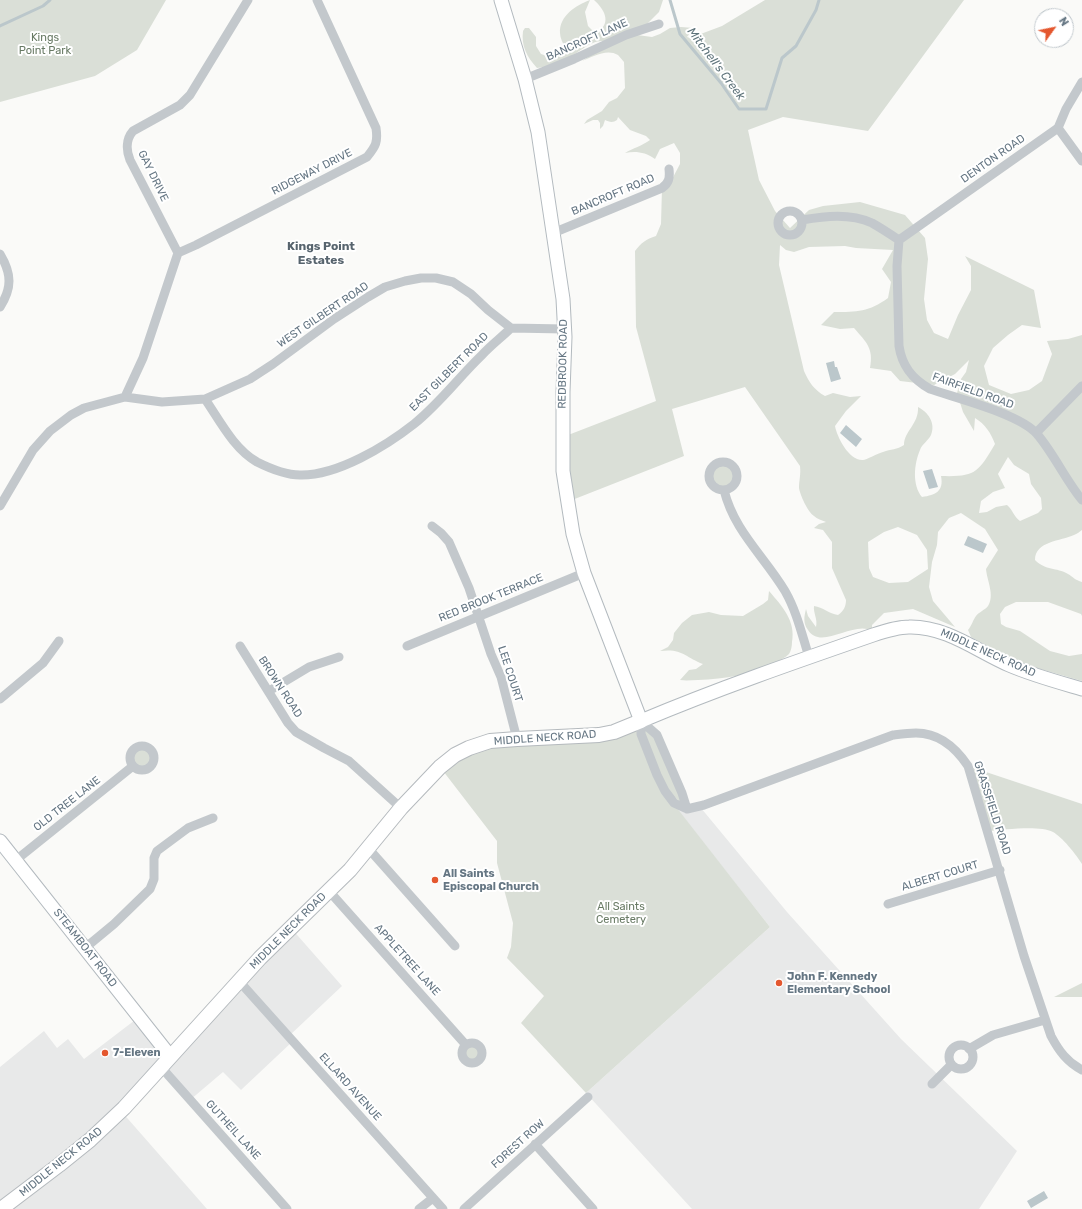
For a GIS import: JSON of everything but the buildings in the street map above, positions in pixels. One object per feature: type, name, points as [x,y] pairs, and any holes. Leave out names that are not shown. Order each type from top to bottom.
[{"type":"main road","name":"REDBROOK ROAD","points":[[501,0],[525,79],[538,132],[563,299],[565,329],[563,471],[573,534],[584,573],[641,721]]},
{"type":"main road","name":"MIDDLE NECK ROAD","points":[[1,1209],[59,1166],[90,1140],[124,1108],[260,958],[350,870],[401,808],[440,767],[455,755],[469,748],[490,741],[599,735],[614,732],[690,701],[873,634],[909,627],[929,628],[943,632],[1009,665],[1082,689]]},
{"type":"main road","name":"STEAMBOAT ROAD","points":[[1,847],[16,860],[170,1056]]},
{"type":"street","name":"GAY DRIVE","points":[[178,253],[130,160],[127,152],[129,136],[133,131],[180,104],[190,95],[248,0]]},
{"type":"street","name":"RIDGEWAY DRIVE","points":[[178,253],[367,157],[375,147],[377,137],[376,128],[317,0]]},
{"type":"street","name":"BANCROFT LANE","points":[[525,79],[574,59],[626,35],[659,24]]},
{"type":"street","points":[[1082,82],[1066,109],[1058,128],[1082,161]]},
{"type":"street","name":"DENTON ROAD","points":[[899,240],[1058,128]]},
{"type":"street","name":"BANCROFT ROAD","points":[[553,233],[662,188],[668,182],[670,177],[669,169]]},
{"type":"street","points":[[802,220],[836,216],[852,217],[872,223],[899,240]]},
{"type":"street","name":"FAIRFIELD ROAD","points":[[899,240],[897,266],[899,346],[900,355],[908,371],[919,383],[930,389],[1004,414],[1022,422],[1036,433],[1082,500]]},
{"type":"street","points":[[125,398],[143,358],[178,253]]},
{"type":"street","points":[[0,254],[9,273],[9,287],[6,298],[0,307]]},
{"type":"street","name":"WEST GILBERT ROAD","points":[[0,506],[33,450],[50,431],[71,415],[84,408],[125,398],[162,402],[205,399],[250,379],[334,319],[385,288],[405,281],[421,278],[436,278],[453,282],[471,294],[511,328]]},
{"type":"street","points":[[511,328],[565,329]]},
{"type":"street","name":"EAST GILBERT ROAD","points":[[205,399],[237,445],[256,461],[280,471],[293,474],[318,474],[365,456],[414,424],[446,395],[482,355],[511,328]]},
{"type":"street","points":[[1036,433],[1082,386]]},
{"type":"street","points":[[724,490],[733,517],[779,582],[791,603],[809,657]]},
{"type":"street","name":"LEE COURT","points":[[432,526],[449,542],[469,588],[491,654],[501,677],[517,739]]},
{"type":"street","name":"RED BROOK TERRACE","points":[[407,646],[584,573]]},
{"type":"street","points":[[0,699],[43,664],[59,641]]},
{"type":"street","name":"BROWN ROAD","points":[[240,646],[288,723],[296,732],[349,761],[401,808]]},
{"type":"street","points":[[269,691],[309,667],[339,658]]},
{"type":"street","points":[[641,721],[657,735],[682,793],[687,809]]},
{"type":"street","points":[[641,721],[641,734],[665,791],[674,803],[687,809]]},
{"type":"street","name":"GRASSFIELD ROAD","points":[[687,809],[704,805],[893,735],[917,733],[937,737],[950,745],[960,754],[968,766],[1044,1020],[1057,1048],[1065,1058],[1082,1070]]},
{"type":"street","name":"OLD TREE LANE","points":[[16,860],[133,766]]},
{"type":"street","points":[[85,948],[114,924],[150,889],[154,879],[154,858],[157,851],[188,828],[213,818]]},
{"type":"street","points":[[368,848],[455,946]]},
{"type":"street","name":"ALBERT COURT","points":[[888,904],[1000,870]]},
{"type":"street","name":"APPLETREE LANE","points":[[329,891],[466,1045]]},
{"type":"street","name":"ELLARD AVENUE","points":[[239,981],[443,1209]]},
{"type":"street","points":[[969,1049],[994,1035],[1044,1020]]},
{"type":"street","points":[[958,1045],[962,1045],[969,1049],[973,1056],[969,1066],[958,1069],[951,1065],[948,1057],[951,1050],[958,1045]]},
{"type":"street","points":[[932,1084],[951,1065]]},
{"type":"street","name":"GUTHEIL LANE","points":[[161,1067],[288,1209]]},
{"type":"street","name":"FOREST ROW","points":[[464,1209],[588,1097]]},
{"type":"street","points":[[535,1144],[593,1209]]},
{"type":"street","points":[[419,1209],[432,1198]]},
{"type":"shaded area","points":[[834,361],[835,367],[837,367],[841,379],[831,382],[826,363]]},
{"type":"shaded area","points":[[846,425],[862,439],[856,447],[840,433]]},
{"type":"shaded area","points":[[932,469],[938,487],[929,489],[923,471]]},
{"type":"shaded area","points":[[968,536],[987,544],[983,553],[964,545]]},
{"type":"shaded area","name":"John F. Kennedy Elementary School","points":[[673,804],[701,808],[787,912],[901,1039],[1017,1151],[979,1209],[692,1209],[586,1093],[770,927]]},
{"type":"shaded area","points":[[291,928],[342,986],[289,1036],[293,1041],[241,1090],[223,1072],[190,1100],[161,1067],[121,1111],[207,1209],[0,1209],[0,1067],[44,1031],[57,1048],[68,1039],[84,1059],[139,1017],[170,1056]]},
{"type":"shaded area","points":[[1044,1191],[1048,1198],[1031,1208],[1027,1201]]},
{"type":"green space","name":"Kings Point Park","points":[[0,0],[166,0],[137,50],[95,76],[0,102]]},
{"type":"green space","points":[[590,0],[585,12],[588,26],[593,31],[598,32],[605,24],[606,20],[601,7],[594,0],[663,0],[659,12],[637,35],[652,37],[670,28],[694,28],[687,37],[690,38],[722,26],[765,0],[964,0],[868,131],[783,117],[748,130],[759,180],[775,211],[790,228],[809,210],[823,206],[860,202],[905,215],[925,238],[928,259],[924,299],[927,320],[934,333],[948,339],[971,290],[971,266],[965,256],[1034,290],[1041,328],[1022,325],[993,348],[984,366],[989,385],[1011,394],[1029,390],[1042,381],[1052,354],[1047,341],[1068,339],[1082,335],[1082,530],[1075,535],[1044,545],[1036,554],[1035,560],[1043,566],[1064,572],[1082,582],[1082,616],[1081,614],[1048,602],[1016,602],[1005,607],[1000,614],[1001,624],[1020,631],[1050,651],[1069,656],[1082,654],[1082,681],[1016,662],[971,637],[968,630],[976,616],[988,606],[990,602],[991,593],[986,569],[998,550],[985,529],[961,513],[949,518],[938,532],[929,587],[933,601],[955,627],[913,609],[884,613],[872,625],[872,631],[856,629],[829,637],[814,636],[805,625],[804,617],[806,609],[808,616],[816,627],[814,606],[838,615],[846,604],[846,600],[832,568],[832,542],[823,530],[814,528],[819,524],[826,522],[812,514],[803,499],[799,488],[800,466],[745,387],[672,409],[684,456],[567,502],[563,437],[656,401],[636,327],[635,251],[649,238],[656,236],[661,224],[662,188],[670,183],[680,164],[680,153],[674,143],[660,149],[655,159],[640,153],[625,153],[650,140],[646,136],[630,130],[618,117],[614,122],[605,120],[600,129],[600,123],[598,120],[593,120],[584,124],[587,120],[602,111],[609,102],[617,98],[625,88],[624,62],[618,55],[609,52],[595,55],[582,61],[608,42],[596,42],[565,60],[540,68],[537,68],[530,60],[523,42],[523,31],[525,28],[529,28],[536,37],[536,46],[541,54],[549,56],[558,55],[565,48],[560,35],[562,21],[569,12]],"holes":[[[780,245],[786,250],[794,252],[809,247],[845,246],[893,250],[882,269],[891,282],[888,298],[869,309],[849,312],[834,312],[821,325],[840,329],[854,328],[870,350],[870,368],[891,371],[900,381],[934,385],[955,374],[969,360],[966,372],[961,379],[957,393],[963,412],[974,431],[975,418],[987,429],[995,444],[979,467],[969,474],[961,476],[941,476],[942,481],[940,489],[931,495],[922,497],[915,481],[915,468],[920,450],[931,435],[932,422],[928,415],[918,407],[918,413],[906,436],[904,445],[899,448],[863,460],[853,457],[844,448],[835,426],[846,411],[861,396],[850,397],[833,393],[825,396],[821,394],[808,379],[804,371],[779,265]],[[1008,457],[1014,465],[1029,474],[1031,484],[1041,498],[1042,509],[1038,513],[1020,521],[1016,518],[1007,505],[996,507],[987,512],[979,513],[981,501],[993,492],[1005,488],[998,474]],[[898,527],[917,535],[927,550],[928,569],[908,582],[889,583],[873,577],[869,568],[868,542],[884,532]]]},
{"type":"green space","points":[[724,465],[732,468],[735,476],[732,484],[724,487],[716,484],[713,476],[716,468]]},
{"type":"green space","points":[[769,591],[787,614],[792,627],[792,647],[789,654],[767,666],[738,676],[680,680],[689,670],[696,669],[703,664],[679,652],[667,650],[660,651],[668,647],[673,640],[674,633],[682,623],[692,615],[709,612],[721,615],[743,616],[768,600]]},
{"type":"green space","name":"All Saints Cemetery","points":[[640,721],[666,794],[770,927],[586,1093],[521,1023],[544,996],[507,958],[511,947],[513,923],[497,863],[497,841],[440,767],[471,749],[590,737]]},
{"type":"green space","points":[[643,725],[656,737],[684,806],[667,790],[643,735]]},
{"type":"green space","points":[[143,748],[150,751],[153,758],[150,765],[143,768],[136,765],[133,758],[136,751]]},
{"type":"green space","points":[[968,766],[1082,804],[1082,864],[1069,846],[1053,832],[1030,828],[988,831]]},
{"type":"green space","points":[[1082,983],[1082,997],[1054,997]]},
{"type":"green space","points":[[472,1045],[478,1047],[480,1053],[478,1059],[472,1061],[466,1059],[464,1053],[466,1047]]},
{"type":"waterway","points":[[0,26],[43,6],[50,0]]},
{"type":"waterway","name":"Mitchell's Creek","points":[[670,0],[680,34],[721,83],[739,109],[766,109],[782,58],[796,46],[816,10],[819,0]]},
{"type":"place","name":"All Saints Episcopal Church","points":[[435,880]]},
{"type":"place","name":"John F. Kennedy Elementary School","points":[[779,983]]},
{"type":"place","name":"7-Eleven","points":[[105,1053]]},
{"type":"district","name":"Kings Point Estates","points":[[321,254]]}]
